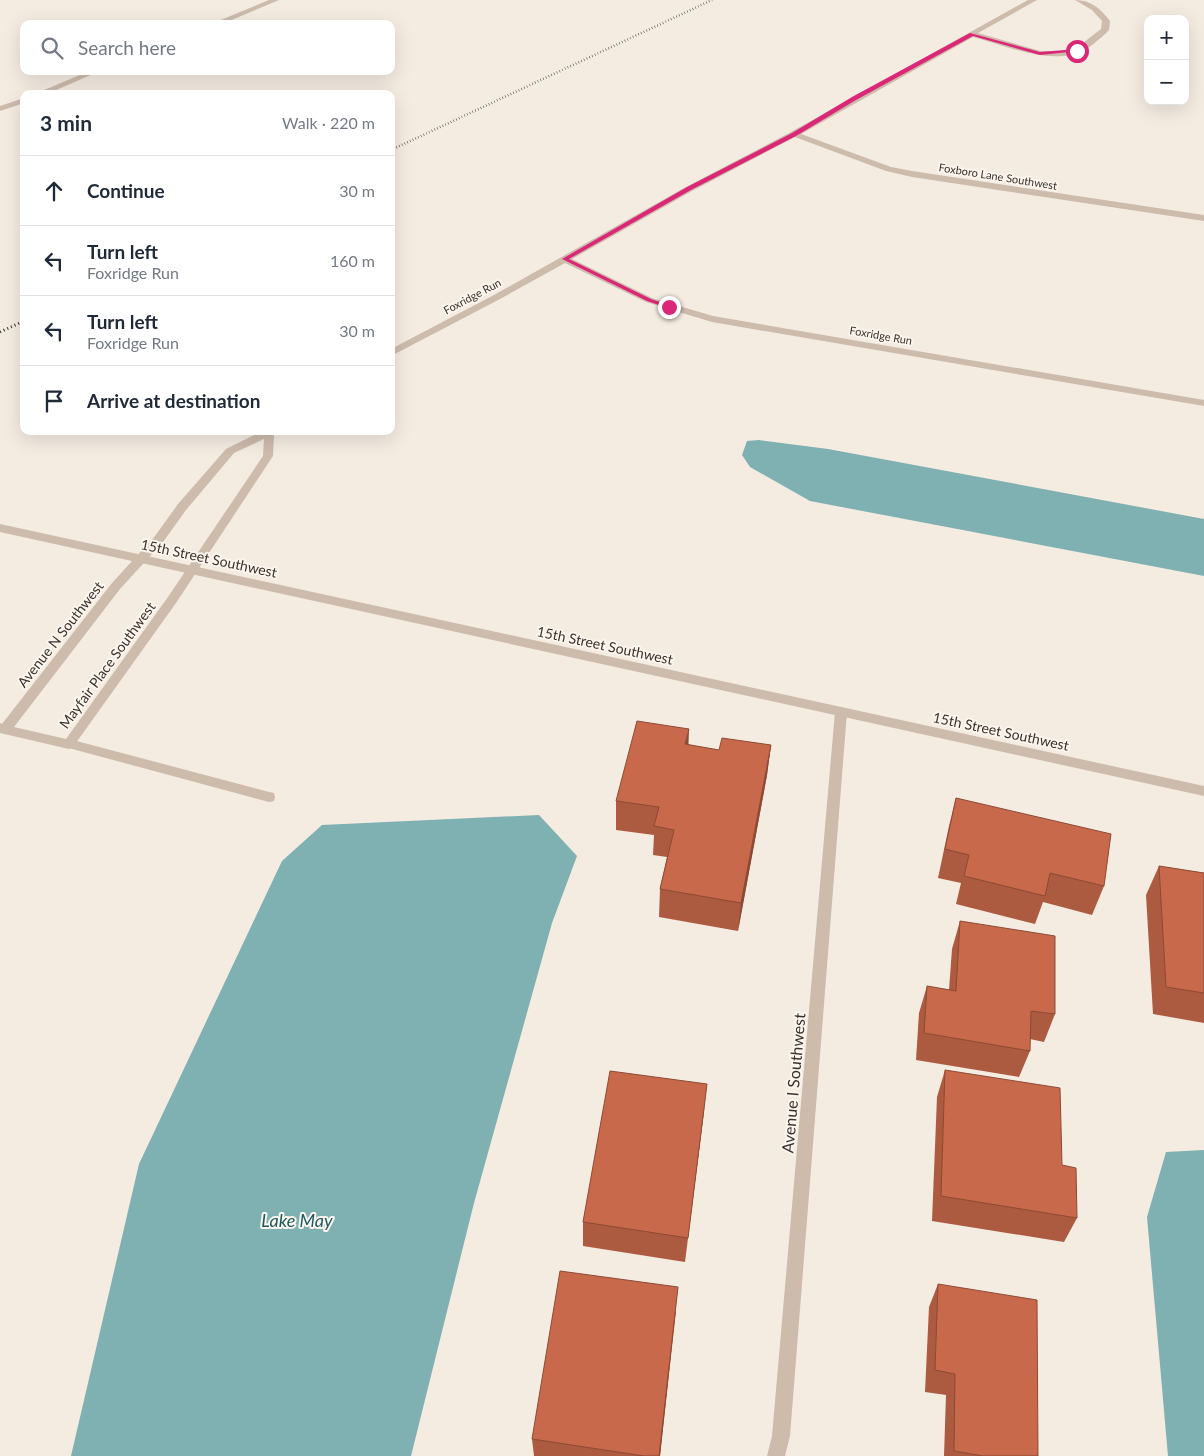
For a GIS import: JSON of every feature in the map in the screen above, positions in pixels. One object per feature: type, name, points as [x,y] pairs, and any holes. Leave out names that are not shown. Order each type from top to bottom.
[{"type":"street","points":[[225,20],[275,0]]},
{"type":"street","name":"Foxridge Run","points":[[395,351],[565,259],[689,189],[794,134],[854,98],[1033,0]]},
{"type":"street","points":[[972,34],[1040,53],[1077,51],[1105,30],[1106,21],[1100,12],[1079,0]]},
{"type":"street","points":[[49,90],[86,75]]},
{"type":"street","points":[[0,109],[20,102]]},
{"type":"street","name":"Foxboro Lane Southwest","points":[[794,134],[889,169],[912,174],[1204,218]]},
{"type":"street","name":"Foxridge Run","points":[[565,259],[649,300],[712,319],[1204,403]]},
{"type":"street","name":"Avenue N Southwest","points":[[2,729],[116,586],[159,539],[182,506],[230,451],[264,435]]},
{"type":"street","name":"Mayfair Place Southwest","points":[[2,729],[69,744],[172,600],[268,456],[270,435]]},
{"type":"street","name":"15th Street Southwest","points":[[0,528],[1204,791]]},
{"type":"street","name":"Avenue I Southwest","points":[[776,1456],[782,1426],[841,712]]},
{"type":"street","points":[[69,744],[269,797]]},
{"type":"water","points":[[759,440],[828,449],[1204,519],[1204,576],[810,501],[750,467],[742,455],[747,441]]},
{"type":"water","name":"Lake May","points":[[539,815],[577,856],[552,923],[474,1203],[411,1456],[71,1456],[139,1164],[282,861],[322,825]]},
{"type":"water","points":[[1204,1150],[1204,1456],[1168,1456],[1147,1217],[1166,1152]]},
{"type":"building","points":[[637,721],[689,729],[685,744],[719,750],[722,738],[771,745],[741,903],[660,889],[674,830],[654,826],[659,807],[616,801]]},
{"type":"building","points":[[956,798],[1111,834],[1104,886],[1050,873],[1045,896],[964,876],[969,855],[945,849]]},
{"type":"building","points":[[1159,866],[1204,873],[1204,993],[1166,987]]},
{"type":"building","points":[[960,921],[1055,936],[1055,1014],[1031,1011],[1030,1051],[924,1033],[927,986],[956,991]]},
{"type":"building","points":[[945,1070],[1060,1088],[1062,1165],[1076,1168],[1077,1218],[941,1196]]},
{"type":"building","points":[[610,1071],[707,1084],[688,1238],[583,1222]]},
{"type":"building","points":[[560,1271],[678,1287],[659,1456],[644,1456],[532,1439]]},
{"type":"building","points":[[938,1284],[1037,1300],[1038,1456],[983,1456],[954,1451],[955,1374],[935,1370]]},
{"type":"railway","points":[[395,148],[712,0]]},
{"type":"railway","points":[[0,332],[20,323]]},
{"type":"route","points":[[669,307],[649,300],[565,259],[972,34],[1040,53],[1077,51]]}]
